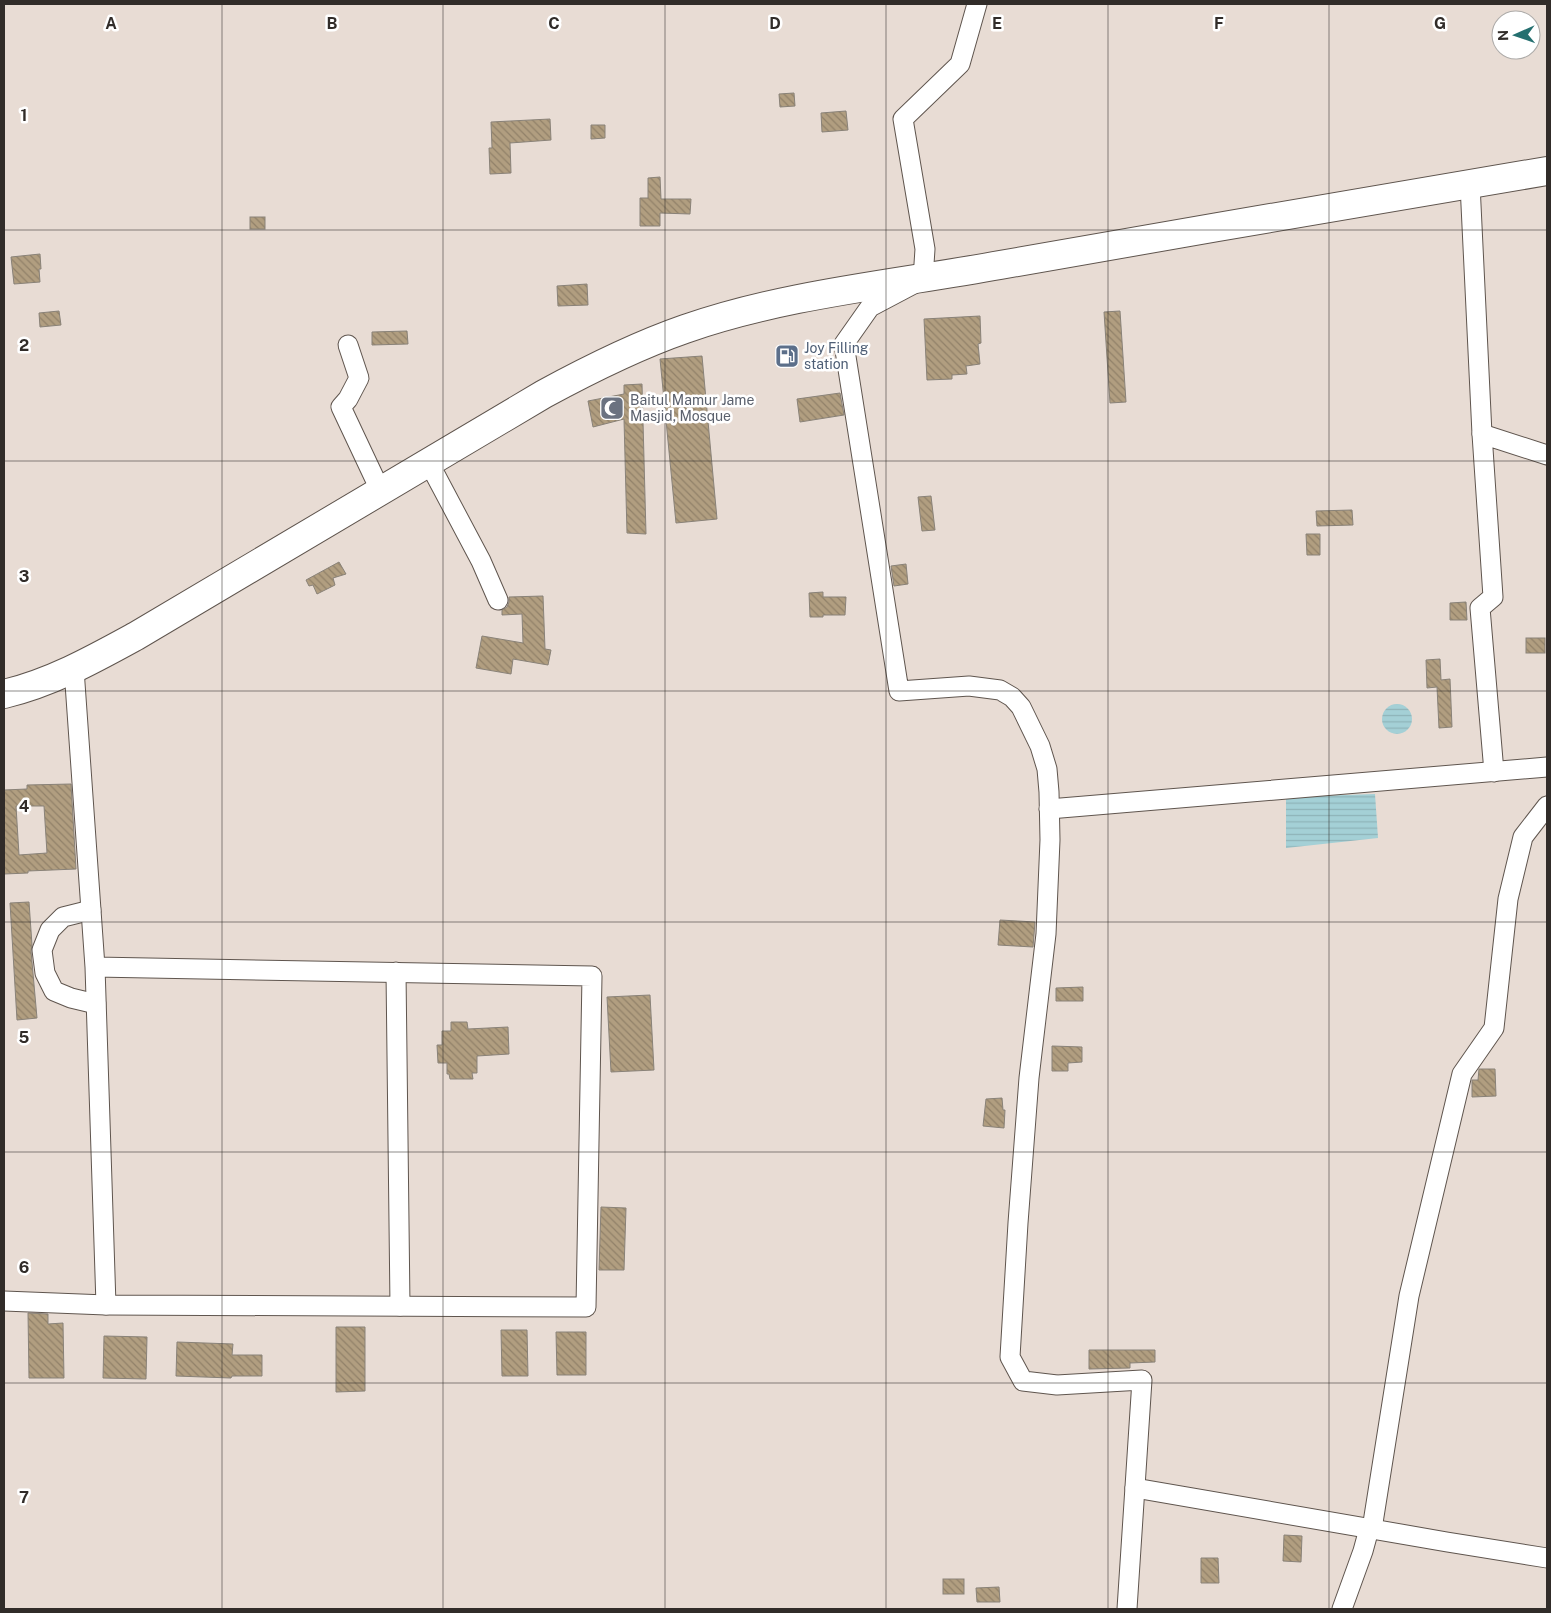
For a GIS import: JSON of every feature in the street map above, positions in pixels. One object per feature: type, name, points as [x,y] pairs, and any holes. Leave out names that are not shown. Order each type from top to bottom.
[{"type":"highway","points":[[4,694],[74,669],[136,636],[578,376],[669,335],[716,319],[783,302],[1547,171]]},
{"type":"street","points":[[977,4],[960,64],[903,119],[925,249],[922,279],[870,308],[844,344],[899,691],[969,686],[1000,690],[1012,696],[1021,707],[1040,746],[1047,770],[1050,840],[1046,934],[1029,1078],[1010,1357],[1024,1381],[1057,1385],[1142,1380],[1127,1609]]},
{"type":"street","points":[[1470,184],[1492,597],[1480,608],[1494,772]]},
{"type":"street","points":[[348,345],[359,378],[348,399],[341,407],[381,492]]},
{"type":"street","points":[[1482,434],[1547,455]]},
{"type":"street","points":[[429,463],[452,502],[498,600]]},
{"type":"street","points":[[74,669],[96,1004],[106,1305]]},
{"type":"street","points":[[1049,809],[1547,767]]},
{"type":"street","points":[[1342,1609],[1370,1529],[1409,1296],[1462,1074],[1494,1028],[1508,899],[1523,837],[1547,806]]},
{"type":"street","points":[[91,910],[63,917],[50,930],[42,950],[45,973],[54,991],[70,998],[96,1004]]},
{"type":"street","points":[[4,1301],[106,1305],[586,1307],[592,976],[94,966]]},
{"type":"street","points":[[396,972],[400,1306]]},
{"type":"street","points":[[1135,1488],[1547,1558]]},
{"type":"water","points":[[1397,704],[1408,708],[1412,719],[1408,730],[1397,734],[1386,730],[1382,719],[1386,708]]},
{"type":"water","points":[[1375,794],[1378,838],[1286,848],[1286,797]]},
{"type":"building","points":[[794,93],[795,106],[780,107],[779,94]]},
{"type":"building","points":[[846,111],[848,130],[822,132],[821,113]]},
{"type":"building","points":[[550,119],[551,140],[510,143],[511,173],[490,174],[491,122]]},
{"type":"building","points":[[591,125],[605,125],[605,138],[591,139]]},
{"type":"building","points":[[660,177],[661,199],[691,199],[690,214],[660,213],[660,226],[640,226],[640,198],[648,198],[648,178]]},
{"type":"building","points":[[250,217],[265,217],[265,229],[250,229]]},
{"type":"building","points":[[40,254],[40,282],[14,284],[11,257]]},
{"type":"building","points":[[587,284],[588,305],[558,306],[557,286]]},
{"type":"building","points":[[59,311],[61,325],[40,327],[39,313]]},
{"type":"building","points":[[1120,311],[1126,402],[1110,403],[1104,312]]},
{"type":"building","points":[[980,316],[981,343],[978,344],[980,364],[966,366],[967,374],[952,375],[952,379],[927,380],[924,319]]},
{"type":"building","points":[[407,331],[408,344],[372,345],[372,332]]},
{"type":"building","points":[[702,356],[717,519],[676,523],[660,359]]},
{"type":"building","points":[[642,384],[646,534],[627,533],[624,419],[593,427],[588,401],[624,394],[624,385]]},
{"type":"building","points":[[840,393],[844,415],[800,422],[797,399]]},
{"type":"building","points":[[931,496],[935,530],[922,531],[918,497]]},
{"type":"building","points":[[1352,510],[1353,525],[1317,526],[1316,511]]},
{"type":"building","points":[[1306,534],[1320,534],[1320,555],[1307,555]]},
{"type":"building","points":[[339,562],[346,574],[333,578],[335,585],[317,594],[313,585],[309,586],[306,580]]},
{"type":"building","points":[[906,564],[908,584],[894,586],[891,566]]},
{"type":"building","points":[[823,592],[823,597],[846,597],[845,615],[810,617],[809,593]]},
{"type":"building","points":[[543,596],[545,649],[551,650],[548,665],[513,659],[511,674],[476,668],[482,636],[523,643],[522,614],[502,615],[502,610],[507,607],[509,602],[509,597]]},
{"type":"building","points":[[1466,602],[1467,620],[1450,620],[1450,603]]},
{"type":"building","points":[[1526,638],[1545,638],[1545,653],[1526,653]]},
{"type":"building","points":[[1440,659],[1441,680],[1450,679],[1452,727],[1439,728],[1437,687],[1427,688],[1426,660]]},
{"type":"building","points":[[71,784],[76,869],[4,874],[4,790],[27,789],[27,785]],"holes":[[[16,806],[44,806],[47,853],[19,855]]]},
{"type":"building","points":[[29,902],[37,1018],[17,1020],[10,903]]},
{"type":"building","points":[[1000,920],[1035,922],[1033,947],[998,945]]},
{"type":"building","points":[[1083,987],[1083,1001],[1056,1001],[1056,988]]},
{"type":"building","points":[[650,995],[654,1070],[611,1072],[607,997]]},
{"type":"building","points":[[451,1022],[467,1022],[468,1029],[508,1027],[509,1054],[477,1056],[477,1073],[472,1073],[473,1079],[450,1079],[449,1074],[447,1074],[447,1063],[438,1063],[437,1045],[442,1045],[442,1031],[451,1031]]},
{"type":"building","points":[[1052,1046],[1082,1047],[1082,1062],[1068,1063],[1068,1071],[1052,1071]]},
{"type":"building","points":[[1479,1069],[1495,1069],[1496,1096],[1472,1097],[1472,1080],[1478,1080]]},
{"type":"building","points":[[1002,1098],[1003,1110],[1005,1110],[1004,1128],[983,1126],[986,1099]]},
{"type":"building","points":[[601,1207],[626,1208],[624,1270],[599,1270]]},
{"type":"building","points":[[28,1313],[48,1314],[48,1324],[63,1323],[64,1378],[29,1378]]},
{"type":"building","points":[[336,1327],[365,1327],[365,1391],[336,1392]]},
{"type":"building","points":[[501,1330],[527,1330],[528,1376],[502,1376]]},
{"type":"building","points":[[556,1332],[586,1332],[586,1375],[557,1375]]},
{"type":"building","points":[[104,1336],[147,1337],[146,1379],[103,1378]]},
{"type":"building","points":[[177,1342],[233,1344],[232,1355],[262,1355],[262,1376],[232,1376],[231,1378],[176,1376]]},
{"type":"building","points":[[1089,1350],[1155,1350],[1155,1362],[1130,1363],[1130,1368],[1089,1369]]},
{"type":"building","points":[[1284,1535],[1302,1536],[1301,1562],[1283,1561]]},
{"type":"building","points":[[1201,1558],[1218,1558],[1219,1583],[1201,1583]]},
{"type":"building","points":[[943,1579],[964,1579],[964,1594],[943,1594]]},
{"type":"building","points":[[999,1587],[1000,1602],[977,1602],[976,1588]]},
{"type":"place","name":"Joy Filling station","points":[[787,356]]},
{"type":"place","name":"Baitul Mamur Jame Masjid, Mosque","points":[[612,408]]}]
